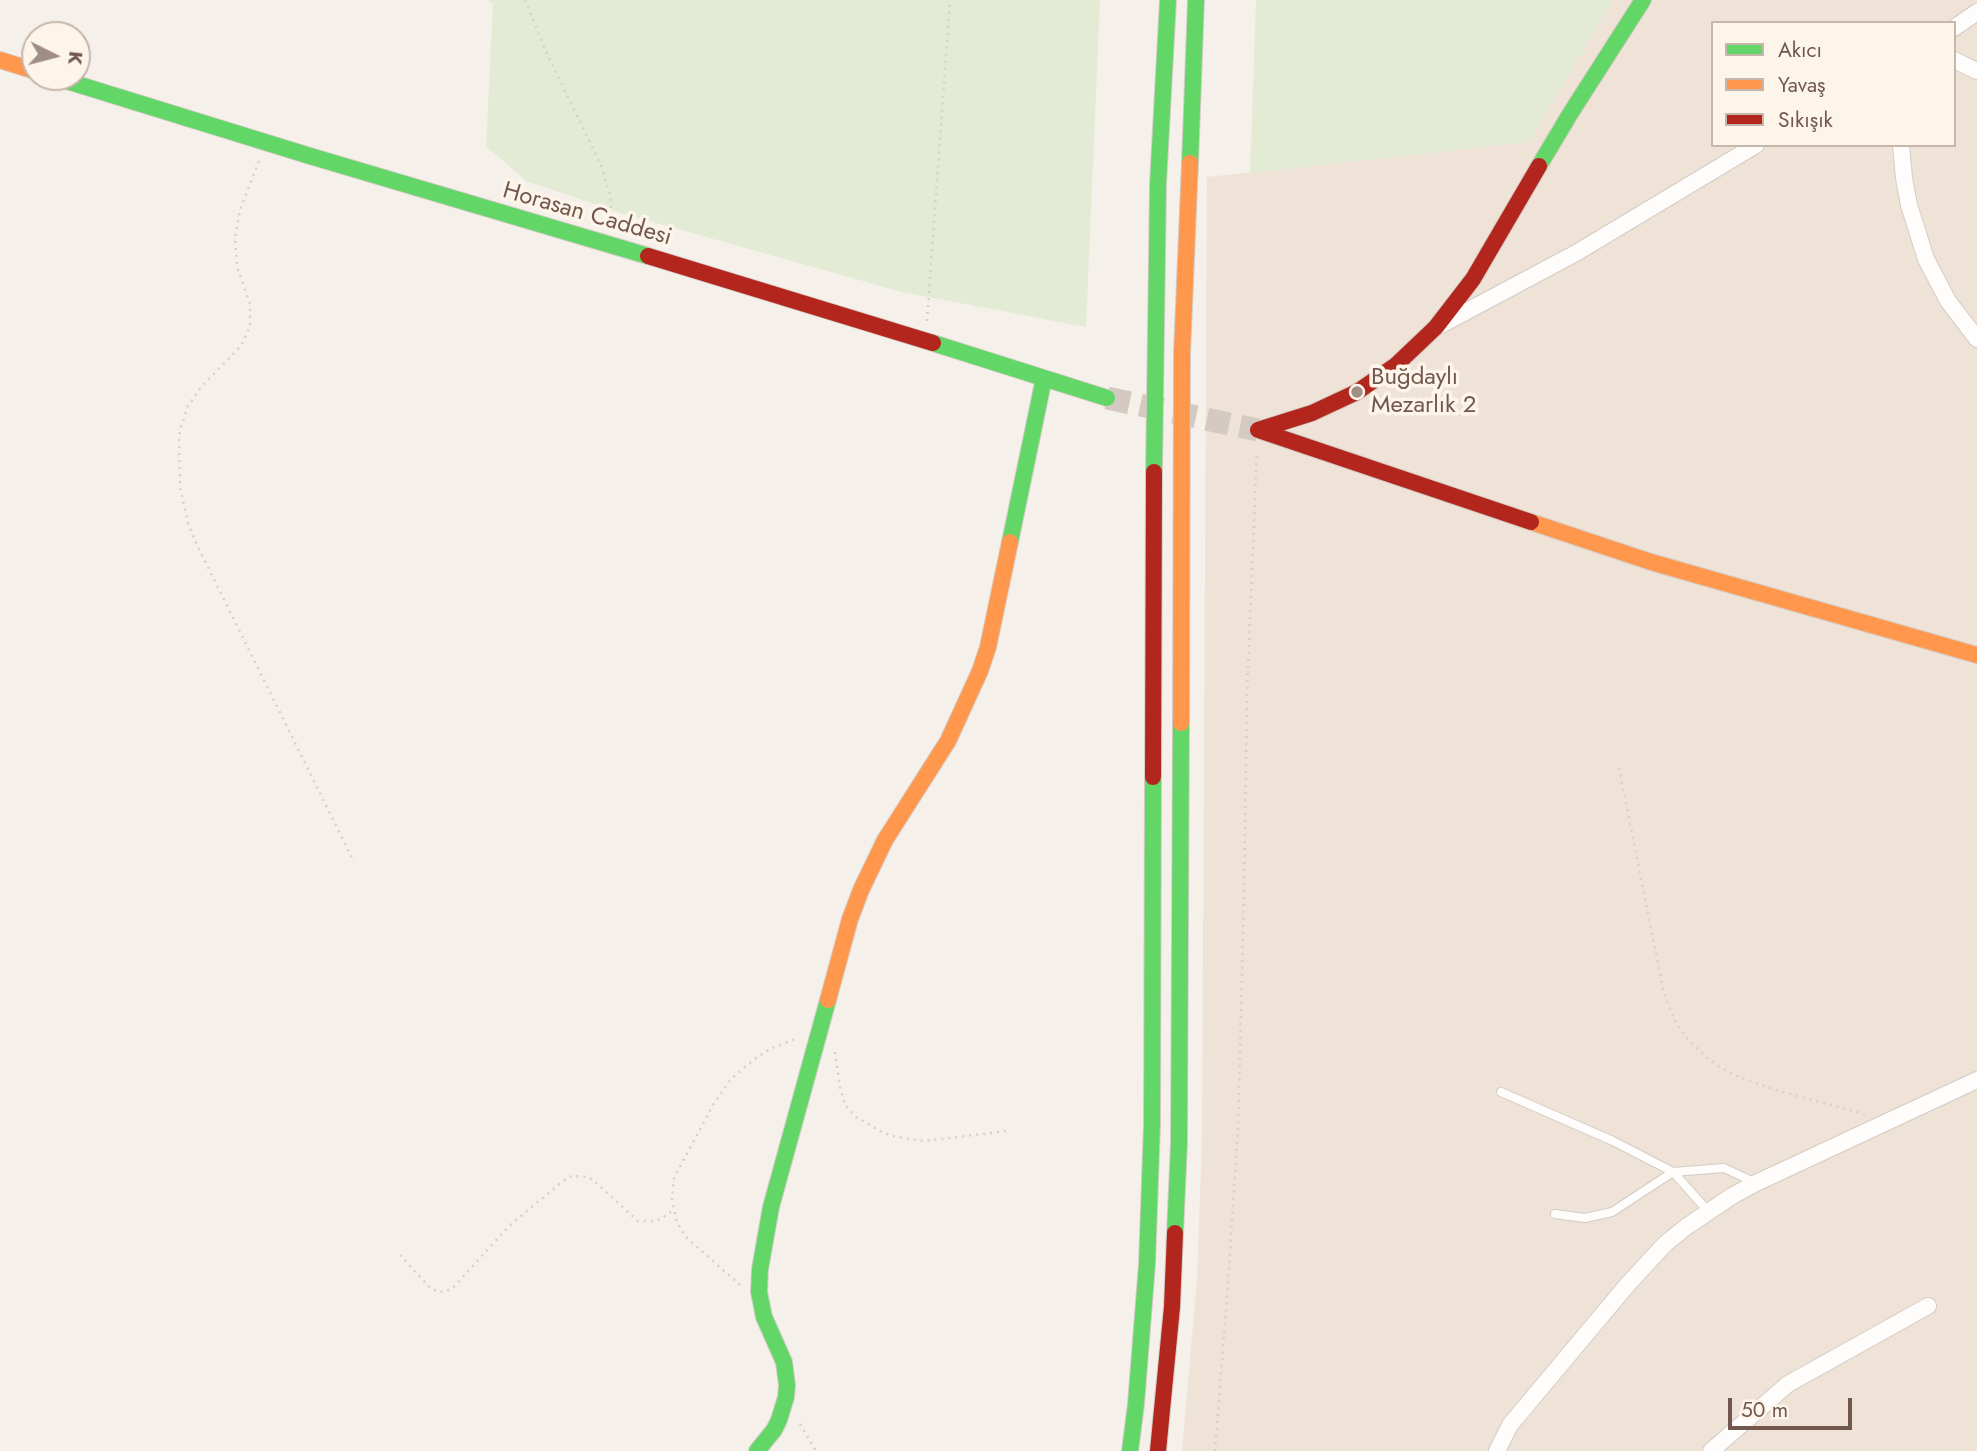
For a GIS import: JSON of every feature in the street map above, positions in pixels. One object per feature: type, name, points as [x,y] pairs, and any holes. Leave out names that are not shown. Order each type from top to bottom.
[{"type":"main road","points":[[1130,1451],[1147,1264],[1152,1124],[1155,358],[1158,184],[1168,0]]},
{"type":"main road","points":[[1158,1451],[1169,1343],[1180,1143],[1182,353],[1196,0]]},
{"type":"main road","points":[[1258,430],[1311,413],[1357,392],[1396,365],[1436,327],[1473,279],[1570,114],[1643,0]]},
{"type":"main road","points":[[0,60],[21,67]]},
{"type":"main road","name":"Horasan Caddesi","points":[[91,88],[926,340],[1107,398]]},
{"type":"main road","points":[[757,1451],[779,1420],[787,1385],[784,1362],[764,1317],[761,1303],[760,1269],[771,1207],[850,919],[872,865],[901,813],[935,765],[980,671],[991,634],[1044,377]]},
{"type":"main road","points":[[1258,430],[1651,562],[1977,654]]},
{"type":"street","points":[[1956,27],[1977,12]]},
{"type":"street","points":[[1956,61],[1977,71]]},
{"type":"street","points":[[1436,327],[1576,253],[1753,147]]},
{"type":"street","points":[[1901,147],[1909,205],[1926,259],[1948,301],[1977,339]]},
{"type":"street","points":[[1497,1451],[1510,1425],[1665,1244],[1708,1211],[1756,1183],[1977,1080]]},
{"type":"street","points":[[1711,1451],[1788,1384],[1928,1306]]},
{"type":"lane","points":[[1501,1092],[1613,1141],[1673,1172],[1708,1211]]},
{"type":"lane","points":[[1555,1214],[1585,1218],[1612,1212],[1673,1172],[1724,1168],[1756,1183]]},
{"type":"path","points":[[525,0],[606,180],[613,212],[613,246]]},
{"type":"path","points":[[926,340],[950,0]]},
{"type":"path","points":[[267,143],[240,209],[235,238],[237,267],[250,304],[250,326],[241,346],[201,387],[188,406],[180,430],[180,487],[188,523],[196,543],[354,862]]},
{"type":"path","points":[[1215,1451],[1238,1129],[1247,692],[1258,430]]},
{"type":"path","points":[[1619,768],[1664,994],[1676,1023],[1685,1036],[1706,1057],[1741,1078],[1890,1120]]},
{"type":"path","points":[[761,1303],[686,1237],[676,1219],[672,1199],[674,1178],[713,1105],[732,1079],[756,1058],[786,1042],[818,1034],[825,1038],[835,1052],[845,1105],[871,1127],[896,1137],[925,1141],[1007,1132]]},
{"type":"path","points":[[400,1255],[431,1290],[440,1292],[452,1289],[509,1226],[568,1177],[574,1175],[588,1177],[594,1181],[638,1221],[653,1221],[673,1210]]},
{"type":"path","points":[[786,1397],[816,1451]]},
{"type":"shaded area","points":[[1613,0],[1977,0],[1977,1451],[1182,1451],[1197,1279],[1202,1141],[1207,177],[1529,142]]},
{"type":"green space","points":[[488,0],[1100,0],[1086,327],[902,292],[621,213],[526,181],[486,146],[493,4]]},
{"type":"green space","points":[[1256,0],[1613,0],[1529,142],[1250,173]]},
{"type":"tunnel","points":[[1107,398],[1258,430]]},
{"type":"traffic: fast","points":[[1154,472],[1158,184],[1168,0]]},
{"type":"traffic: fast","points":[[1190,163],[1196,0]]},
{"type":"traffic: fast","points":[[1539,166],[1643,0]]},
{"type":"traffic: fast","points":[[91,88],[648,256]]},
{"type":"traffic: fast","points":[[933,343],[1107,398]]},
{"type":"traffic: fast","points":[[1010,542],[1044,378]]},
{"type":"traffic: fast","points":[[1175,1233],[1179,1143],[1181,723]]},
{"type":"traffic: fast","points":[[1130,1451],[1147,1264],[1152,1124],[1153,777]]},
{"type":"traffic: fast","points":[[757,1451],[779,1420],[787,1385],[784,1362],[764,1317],[759,1292],[760,1269],[771,1207],[828,1000]]},
{"type":"traffic: slow","points":[[0,60],[21,67]]},
{"type":"traffic: slow","points":[[1181,723],[1182,353],[1190,163]]},
{"type":"traffic: slow","points":[[1531,522],[1651,562],[1977,655]]},
{"type":"traffic: slow","points":[[828,1000],[850,919],[861,890],[885,840],[948,741],[980,671],[988,647],[1010,542]]},
{"type":"traffic: jam","points":[[1258,430],[1312,413],[1357,392],[1396,365],[1436,327],[1473,279],[1539,166]]},
{"type":"traffic: jam","points":[[648,256],[933,343]]},
{"type":"traffic: jam","points":[[1258,430],[1531,522]]},
{"type":"traffic: jam","points":[[1153,777],[1154,472]]},
{"type":"traffic: jam","points":[[1158,1451],[1172,1307],[1175,1233]]},
{"type":"place","name":"Buğdaylı Mezarlık 2","points":[[1357,392]]}]
